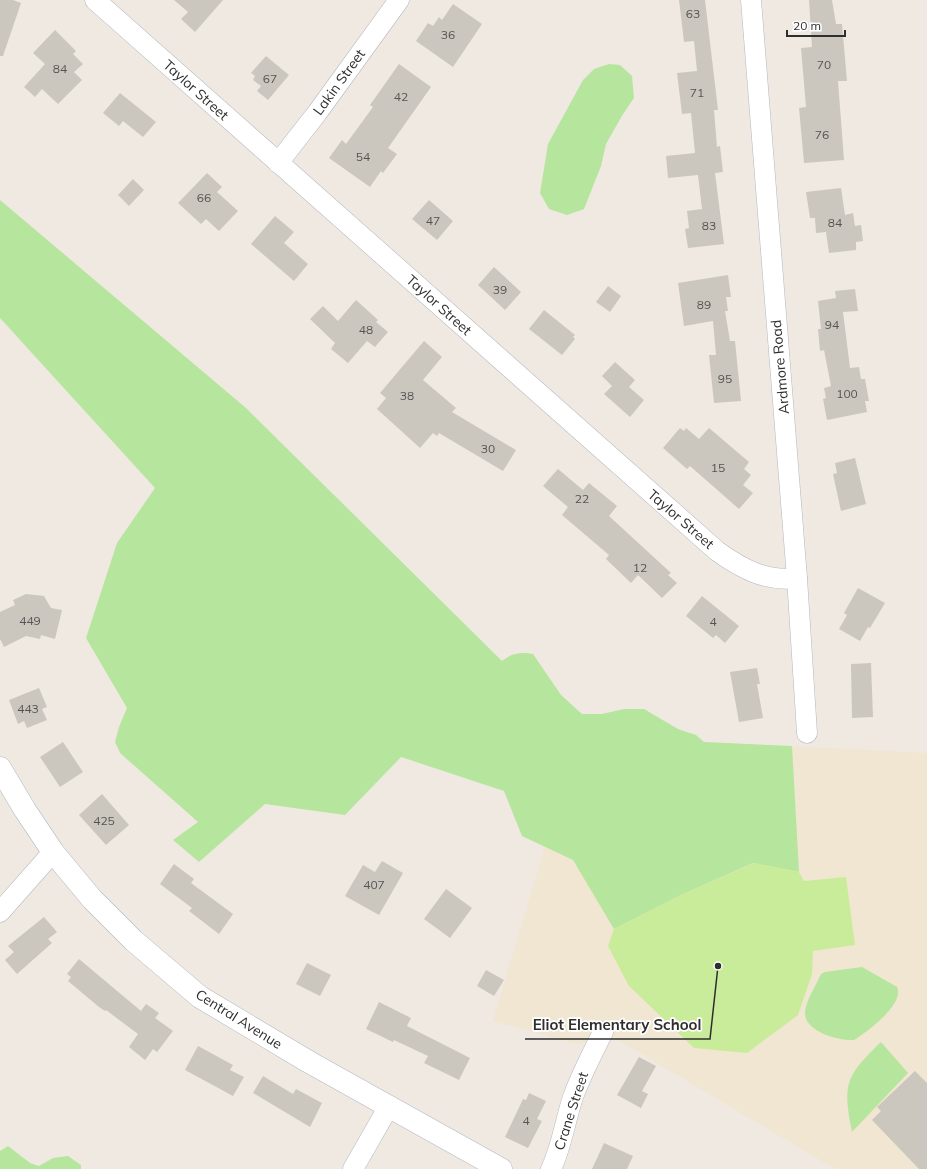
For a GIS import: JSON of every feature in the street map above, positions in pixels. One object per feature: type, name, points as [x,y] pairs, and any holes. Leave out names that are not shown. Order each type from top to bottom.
[{"type":"main road","name":"Central Avenue","points":[[0,768],[25,810],[53,852],[92,899],[134,941],[200,997],[501,1169]]},
{"type":"street","name":"Taylor Street","points":[[95,0],[717,551],[756,574],[770,578],[797,578]]},
{"type":"street","name":"Lakin Street","points":[[278,163],[317,113],[399,0]]},
{"type":"street","name":"Ardmore Road","points":[[751,0],[797,578],[807,733]]},
{"type":"street","points":[[0,912],[53,852]]},
{"type":"street","name":"Crane Street","points":[[552,1169],[559,1151],[573,1098],[584,1069],[604,1032]]},
{"type":"street","points":[[353,1169],[389,1106]]},
{"type":"shaded area","points":[[578,736],[927,753],[927,1169],[835,1169],[610,1035],[577,1044],[493,1021]]},
{"type":"green space","points":[[609,64],[620,65],[632,76],[634,98],[606,144],[601,166],[584,209],[567,215],[549,209],[540,193],[548,144],[583,80],[594,69]]},
{"type":"green space","points":[[0,200],[246,408],[502,661],[509,656],[516,654],[533,654],[561,695],[582,714],[602,714],[624,709],[644,709],[678,729],[696,735],[704,742],[792,746],[799,872],[753,863],[681,895],[614,929],[573,860],[522,836],[504,791],[401,757],[345,815],[265,804],[199,862],[173,840],[198,822],[120,753],[115,742],[119,727],[127,708],[86,638],[117,543],[155,488],[0,318]]},
{"type":"green space","points":[[754,863],[799,872],[804,881],[846,877],[855,945],[813,951],[812,974],[798,1015],[747,1053],[694,1048],[629,986],[608,946],[614,929],[681,895]]},
{"type":"green space","points":[[862,967],[897,987],[898,994],[890,1009],[867,1031],[854,1040],[832,1037],[816,1030],[806,1019],[805,1012],[809,998],[821,974],[825,972]]},
{"type":"green space","points":[[881,1042],[908,1073],[852,1132],[847,1102],[850,1081],[860,1064]]},
{"type":"green space","points":[[8,1146],[30,1163],[39,1166],[53,1158],[68,1156],[81,1165],[81,1169],[0,1169],[0,1151]]},
{"type":"building","points":[[0,0],[13,0],[21,3],[3,56],[0,56]]},
{"type":"building","points":[[174,0],[223,0],[195,32],[181,19],[188,12]]},
{"type":"building","points":[[679,0],[705,0],[718,110],[714,110],[717,147],[720,146],[723,172],[715,173],[724,244],[688,248],[685,229],[689,228],[687,211],[702,209],[698,175],[668,178],[666,156],[695,153],[691,113],[682,114],[677,73],[697,71],[694,41],[684,42]]},
{"type":"building","points":[[809,0],[832,0],[836,24],[842,24],[847,81],[838,81],[844,160],[804,163],[799,108],[806,107],[801,48],[812,47]]},
{"type":"building","points":[[453,4],[482,24],[453,67],[416,41],[428,23],[433,26],[439,17],[442,20]]},
{"type":"building","points":[[55,30],[76,51],[73,54],[83,64],[74,72],[82,80],[58,104],[42,89],[35,97],[24,87],[45,64],[33,53]]},
{"type":"building","points":[[266,56],[289,75],[268,100],[257,91],[261,86],[253,80],[255,76],[251,73]]},
{"type":"building","points":[[399,64],[431,87],[388,148],[397,154],[383,173],[381,171],[370,187],[329,158],[342,140],[346,144],[373,107],[370,105]]},
{"type":"building","points":[[120,93],[156,122],[143,137],[123,121],[119,126],[103,113]]},
{"type":"building","points":[[207,173],[222,187],[217,192],[238,211],[219,231],[206,219],[201,224],[178,203]]},
{"type":"building","points":[[133,179],[144,190],[129,206],[118,195]]},
{"type":"building","points":[[841,188],[845,215],[853,213],[855,226],[861,225],[863,241],[856,242],[856,250],[829,253],[826,232],[816,233],[815,218],[810,218],[806,192]]},
{"type":"building","points":[[429,200],[453,221],[437,240],[412,219]]},
{"type":"building","points":[[275,216],[294,232],[284,243],[308,264],[294,281],[251,244]]},
{"type":"building","points":[[494,267],[521,292],[505,310],[478,285]]},
{"type":"building","points":[[728,275],[731,297],[726,297],[728,311],[725,311],[730,341],[735,341],[741,401],[714,403],[709,355],[716,355],[713,321],[684,326],[678,283]]},
{"type":"building","points":[[608,286],[621,296],[610,312],[596,302]]},
{"type":"building","points":[[855,289],[858,311],[843,312],[850,368],[859,367],[861,379],[865,379],[869,401],[865,401],[867,412],[827,420],[823,399],[826,398],[824,388],[831,386],[824,350],[820,351],[818,329],[821,329],[818,301],[836,298],[835,291]]},
{"type":"building","points":[[356,300],[378,320],[376,322],[388,332],[375,347],[367,341],[348,363],[331,349],[335,343],[310,319],[323,306],[338,321]]},
{"type":"building","points":[[544,310],[575,335],[573,337],[575,339],[562,355],[529,329]]},
{"type":"building","points":[[424,341],[442,357],[423,380],[456,408],[452,412],[516,450],[503,471],[439,433],[437,436],[433,433],[420,448],[377,409],[386,398],[380,393]]},
{"type":"building","points":[[615,362],[635,380],[629,387],[644,400],[630,417],[604,394],[612,386],[602,376]]},
{"type":"building","points":[[680,428],[684,431],[686,428],[699,439],[709,428],[749,462],[744,469],[751,475],[743,485],[753,493],[739,509],[690,466],[687,469],[663,448]]},
{"type":"building","points":[[855,458],[866,504],[841,511],[833,474],[837,473],[835,463]]},
{"type":"building","points":[[558,469],[583,490],[589,483],[617,506],[609,516],[671,573],[668,575],[677,583],[662,598],[638,575],[631,583],[606,559],[609,555],[562,515],[568,507],[543,486]]},
{"type":"building","points":[[858,588],[885,603],[870,628],[868,627],[860,641],[839,629],[847,615],[844,613]]},
{"type":"building","points":[[26,594],[44,596],[51,608],[62,610],[55,639],[41,635],[40,639],[26,636],[4,647],[0,639],[0,612],[15,605],[13,600]]},
{"type":"building","points":[[702,596],[739,626],[725,643],[716,635],[713,638],[686,616]]},
{"type":"building","points":[[871,663],[873,717],[852,718],[851,664]]},
{"type":"building","points":[[757,668],[760,684],[757,684],[763,718],[739,722],[730,672]]},
{"type":"building","points":[[39,688],[47,707],[42,709],[47,720],[27,728],[24,721],[18,724],[9,700]]},
{"type":"building","points":[[63,742],[83,772],[60,787],[40,757]]},
{"type":"building","points":[[102,794],[129,825],[106,845],[79,815]]},
{"type":"building","points":[[382,861],[403,873],[379,915],[345,896],[363,865],[375,872]]},
{"type":"building","points":[[174,864],[194,879],[191,883],[233,914],[219,934],[189,911],[192,908],[160,884]]},
{"type":"building","points":[[446,889],[472,908],[450,938],[424,919]]},
{"type":"building","points":[[44,917],[57,932],[48,939],[52,943],[17,974],[5,960],[14,952],[8,946]]},
{"type":"building","points":[[79,959],[141,1011],[146,1004],[159,1013],[155,1018],[173,1031],[157,1052],[153,1049],[145,1060],[129,1047],[138,1034],[106,1010],[105,1011],[99,1007],[68,981],[71,977],[67,974]]},
{"type":"building","points":[[307,963],[331,975],[320,996],[296,984]]},
{"type":"building","points":[[486,970],[504,980],[494,996],[477,986]]},
{"type":"building","points":[[379,1002],[411,1018],[407,1026],[470,1058],[459,1080],[424,1063],[428,1056],[366,1029]]},
{"type":"building","points":[[198,1046],[233,1065],[230,1070],[244,1077],[233,1096],[185,1070]]},
{"type":"building","points":[[639,1057],[656,1066],[642,1091],[648,1094],[641,1108],[617,1095]]},
{"type":"building","points":[[915,1071],[927,1083],[927,1169],[919,1169],[872,1120],[881,1111],[877,1107]]},
{"type":"building","points":[[263,1076],[293,1094],[296,1089],[322,1103],[310,1127],[253,1093]]},
{"type":"building","points":[[529,1093],[546,1101],[537,1119],[542,1121],[528,1148],[505,1137],[523,1099],[526,1100]]},
{"type":"building","points":[[604,1143],[633,1156],[627,1169],[592,1169]]},
{"type":"place","name":"Eliot Elementary School","points":[[718,966]]}]
